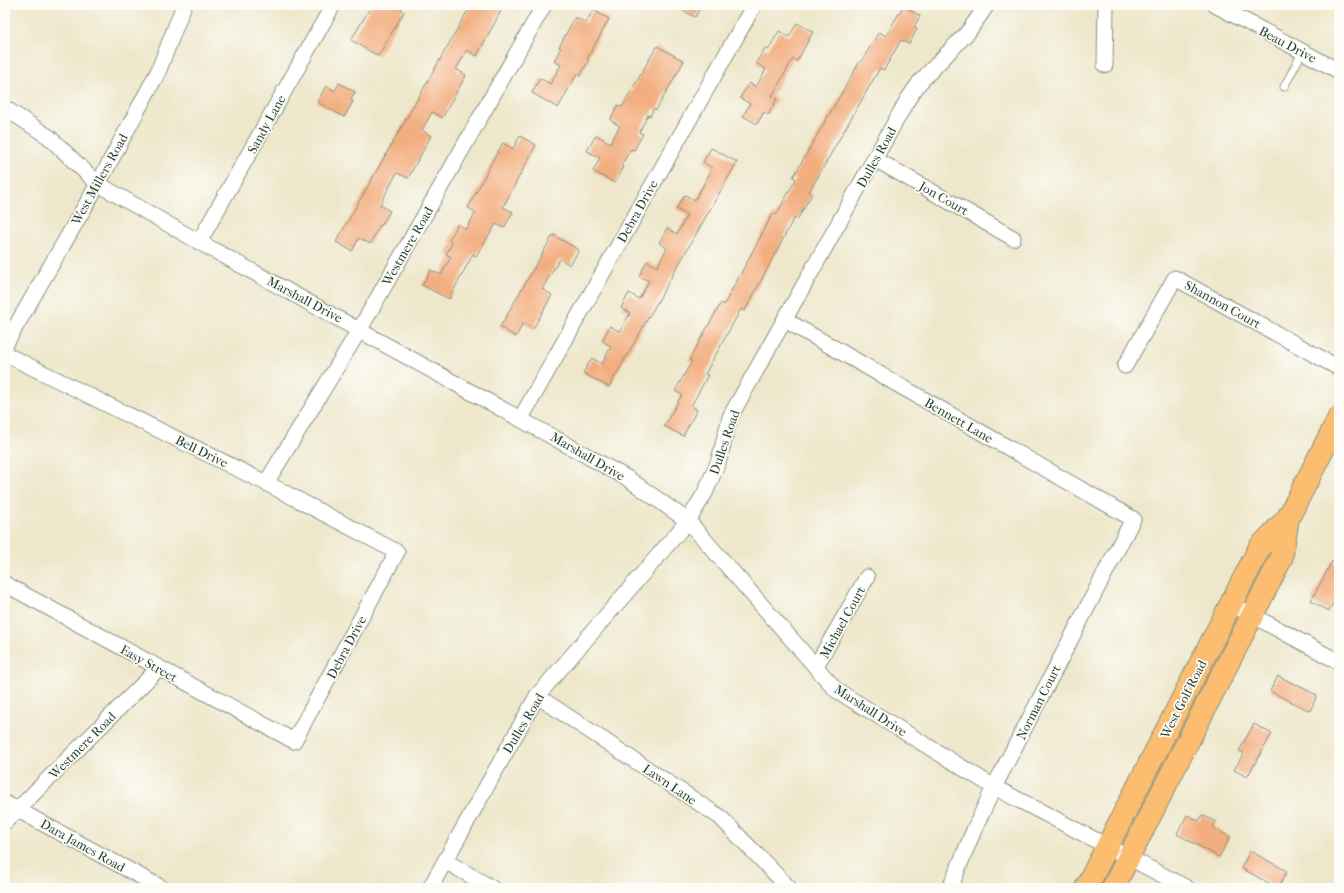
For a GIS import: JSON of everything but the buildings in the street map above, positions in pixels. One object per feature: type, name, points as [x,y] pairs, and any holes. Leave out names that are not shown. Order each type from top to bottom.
[{"type":"main road","name":"West Golf Road","points":[[1086,888],[1260,547],[1288,518],[1334,441],[1339,418]]},
{"type":"main road","name":"West Golf Road","points":[[1113,888],[1280,559],[1288,518]]},
{"type":"street","name":"Sandy Lane","points":[[199,242],[333,5]]},
{"type":"street","name":"Westmere Road","points":[[266,483],[360,329],[544,5]]},
{"type":"street","name":"Debra Drive","points":[[521,418],[754,5]]},
{"type":"street","name":"Dulles Road","points":[[430,888],[537,696],[688,521],[705,493],[720,460],[730,417],[908,99],[920,82],[968,32],[987,5]]},
{"type":"street","points":[[1105,65],[1106,5]]},
{"type":"street","name":"Beau Drive","points":[[1215,5],[1339,71]]},
{"type":"street","name":"West Millers Road","points":[[5,345],[98,184],[158,72],[181,6]]},
{"type":"street","name":"Marshall Drive","points":[[5,108],[49,137],[98,184],[199,242],[360,329],[627,478],[688,521],[836,690],[994,787],[1108,845],[1187,888]]},
{"type":"street","name":"Jon Court","points":[[875,158],[1013,238]]},
{"type":"street","name":"Shannon Court","points":[[1125,366],[1175,278],[1339,368]]},
{"type":"street","name":"Bennett Lane","points":[[785,320],[1134,519]]},
{"type":"street","name":"Bell Drive","points":[[5,354],[266,483],[397,552]]},
{"type":"street","name":"Norman Court","points":[[950,888],[994,787],[1134,519]]},
{"type":"street","name":"Debra Drive","points":[[294,741],[397,552]]},
{"type":"street","name":"Michael Court","points":[[816,666],[867,577]]},
{"type":"street","name":"Easy Street","points":[[5,584],[294,741]]},
{"type":"street","points":[[1231,604],[1339,662]]},
{"type":"street","name":"Westmere Road","points":[[5,822],[11,806],[159,668]]},
{"type":"street","name":"Lawn Lane","points":[[537,696],[720,817],[789,888]]},
{"type":"street","name":"Dara James Road","points":[[11,806],[162,888]]},
{"type":"street","points":[[445,861],[492,888]]},
{"type":"lane","points":[[1284,87],[1303,51]]}]
